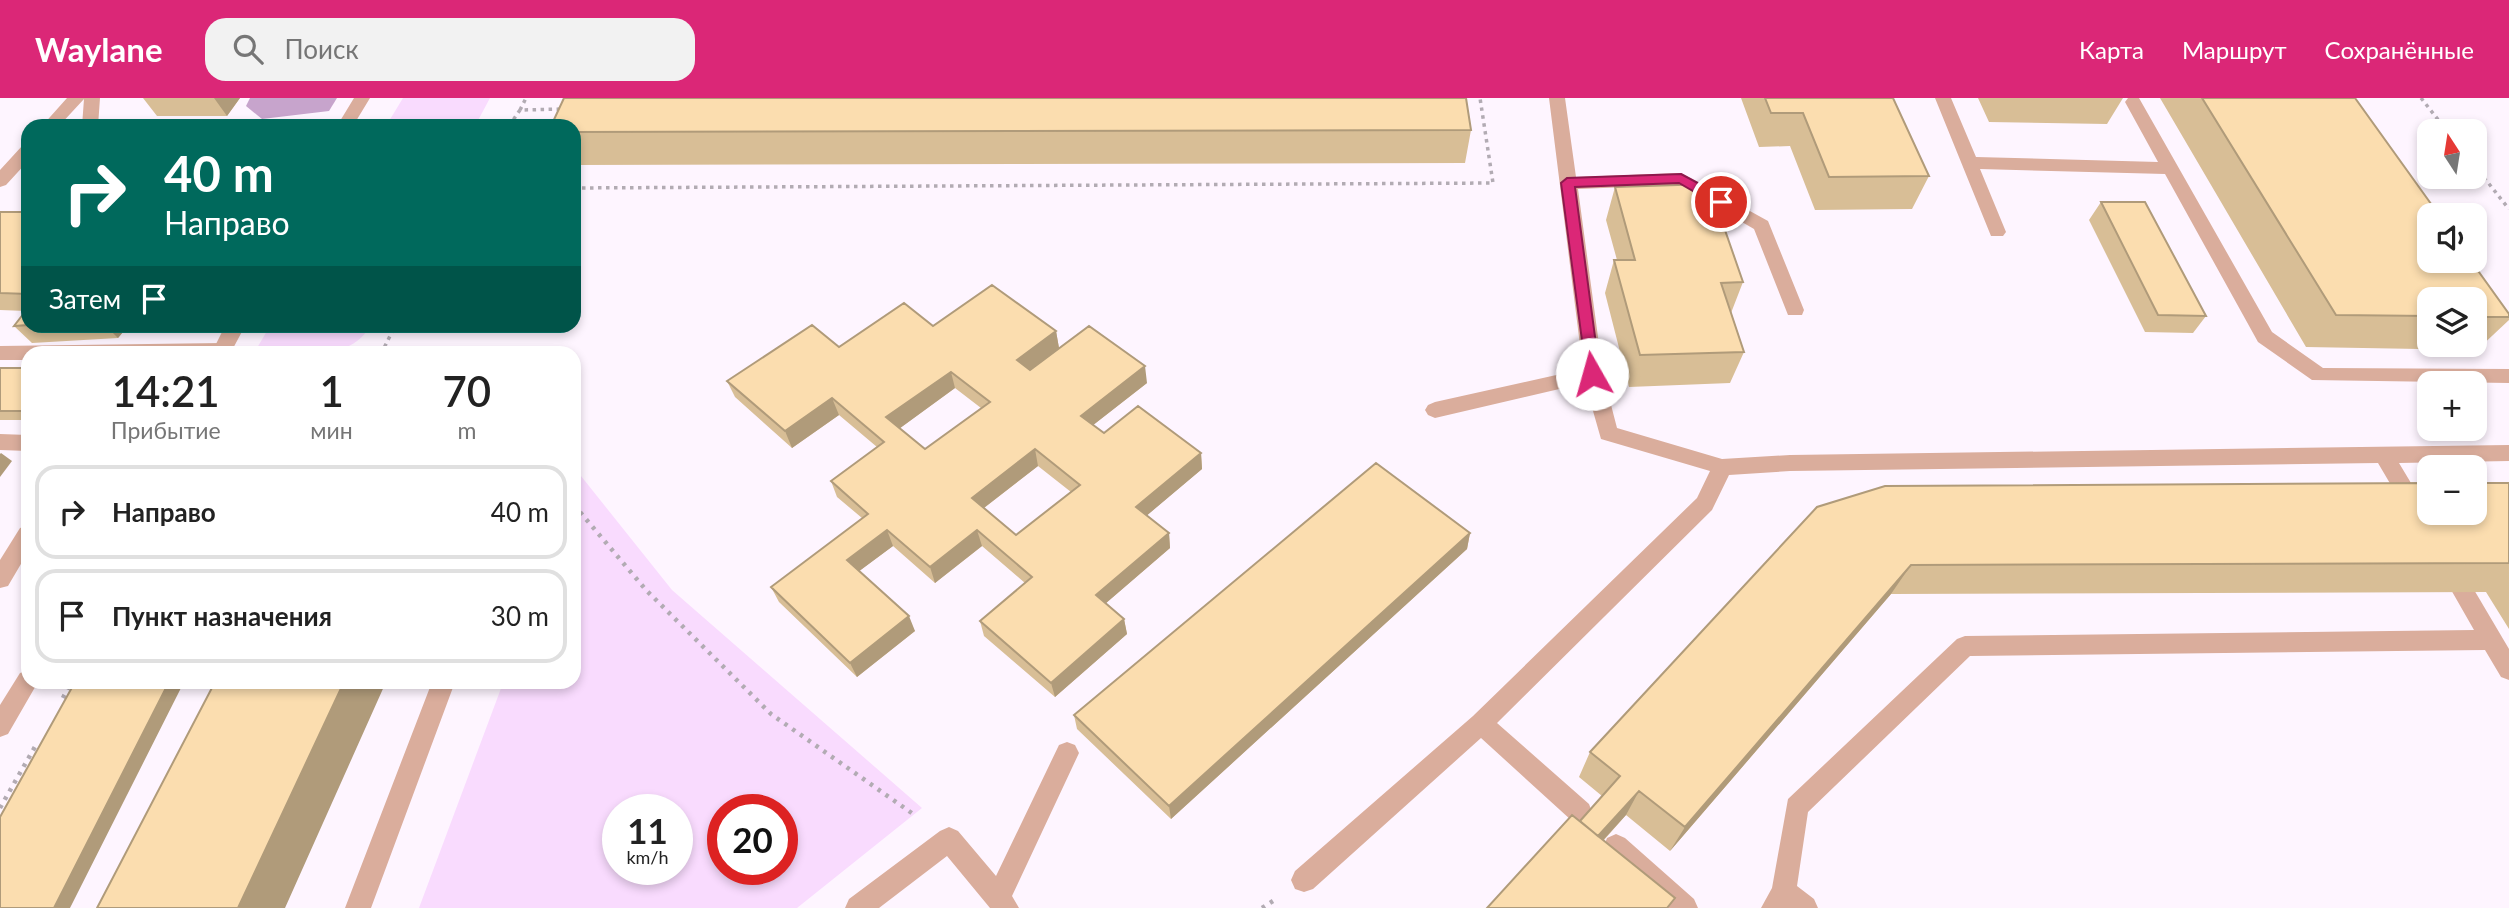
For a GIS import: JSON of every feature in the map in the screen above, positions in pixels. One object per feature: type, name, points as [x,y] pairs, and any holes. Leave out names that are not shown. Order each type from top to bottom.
[{"type":"street","points":[[57,119],[76,98]]},
{"type":"street","points":[[90,119],[92,98]]},
{"type":"street","points":[[349,119],[362,98]]},
{"type":"street","points":[[1556,98],[1592,374],[1608,433],[1722,467],[1790,463],[2509,453]]},
{"type":"street","points":[[1943,98],[1997,232]]},
{"type":"street","points":[[2133,102],[2265,337],[2319,375],[2509,376]]},
{"type":"street","points":[[0,181],[21,158]]},
{"type":"street","points":[[1970,163],[2170,168]]},
{"type":"street","points":[[1567,183],[1681,179],[1762,225],[1795,310]]},
{"type":"street","points":[[0,352],[21,352]]},
{"type":"street","points":[[1435,410],[1592,374]]},
{"type":"street","points":[[0,442],[21,443]]},
{"type":"street","points":[[2385,456],[2417,511]]},
{"type":"street","points":[[1304,880],[1481,723],[1704,504],[1722,467]]},
{"type":"street","points":[[3,569],[21,544]]},
{"type":"street","points":[[2438,548],[2509,670]]},
{"type":"street","points":[[1805,908],[1779,900],[1797,807],[1965,646],[2491,640]]},
{"type":"street","points":[[0,726],[23,689]]},
{"type":"street","points":[[358,908],[441,689]]},
{"type":"street","points":[[1481,723],[1580,812]]},
{"type":"street","points":[[858,908],[948,839],[1002,903],[1067,753]]},
{"type":"street","points":[[1616,846],[1685,908]]},
{"type":"path","points":[[514,119],[526,98]]},
{"type":"path","points":[[581,188],[1493,183],[1480,98]]},
{"type":"path","points":[[2421,98],[2438,119]]},
{"type":"path","points":[[520,110],[576,108]]},
{"type":"path","points":[[2487,181],[2509,209]]},
{"type":"path","points":[[581,513],[646,590],[771,714],[948,839]]},
{"type":"shaded area","points":[[250,98],[337,98],[329,111],[262,119],[246,106]]},
{"type":"shaded area","points":[[403,98],[490,98],[479,119],[390,119]]},
{"type":"shaded area","points":[[266,333],[365,333],[348,346],[258,346]]},
{"type":"shaded area","points":[[581,476],[672,590],[922,808],[797,908],[419,908],[501,689],[581,689]]},
{"type":"building","points":[[564,98],[1466,98],[1471,130],[581,132],[581,119],[554,119]]},
{"type":"building","points":[[1765,98],[1893,98],[1929,176],[1829,177],[1803,113],[1771,113]]},
{"type":"building","points":[[2202,98],[2355,98],[2417,184],[2417,189],[2420,189],[2430,203],[2417,203],[2417,273],[2480,273],[2509,317],[2487,317],[2487,287],[2417,287],[2417,316],[2336,315]]},
{"type":"building","points":[[1709,184],[1743,282],[1721,283],[1744,352],[1640,355],[1614,260],[1635,260],[1615,187]]},
{"type":"building","points":[[2101,202],[2145,202],[2206,316],[2158,315]]},
{"type":"building","points":[[0,212],[21,212],[21,294],[0,293]]},
{"type":"building","points":[[992,285],[1056,331],[1017,360],[1030,370],[1089,326],[1145,366],[1081,416],[1104,433],[1138,406],[1201,453],[1136,507],[1169,533],[1096,595],[1124,619],[1051,683],[980,621],[1032,577],[977,530],[930,567],[887,530],[847,560],[909,616],[850,663],[771,587],[868,514],[831,481],[884,442],[832,398],[785,431],[727,381],[812,325],[839,347],[904,303],[933,326]],"holes":[[[951,372],[990,402],[925,449],[886,417]],[[1035,449],[1080,485],[1016,535],[972,498]]]},
{"type":"building","points":[[0,368],[21,368],[21,411],[0,411]]},
{"type":"building","points":[[1376,463],[1470,533],[1169,806],[1074,715]]},
{"type":"building","points":[[2417,483],[2417,525],[2487,525],[2487,483],[2509,483],[2509,563],[1911,565],[1685,827],[1639,791],[1598,836],[1580,821],[1620,776],[1590,752],[1817,507],[1885,486]]},
{"type":"building","points":[[71,689],[165,689],[54,908],[0,908],[0,817]]},
{"type":"building","points":[[211,689],[341,689],[238,908],[97,908]]},
{"type":"building","points":[[1572,815],[1675,898],[1667,908],[1487,908]]},
{"type":"route","points":[[1592,374],[1567,183],[1681,179],[1721,202]]}]
